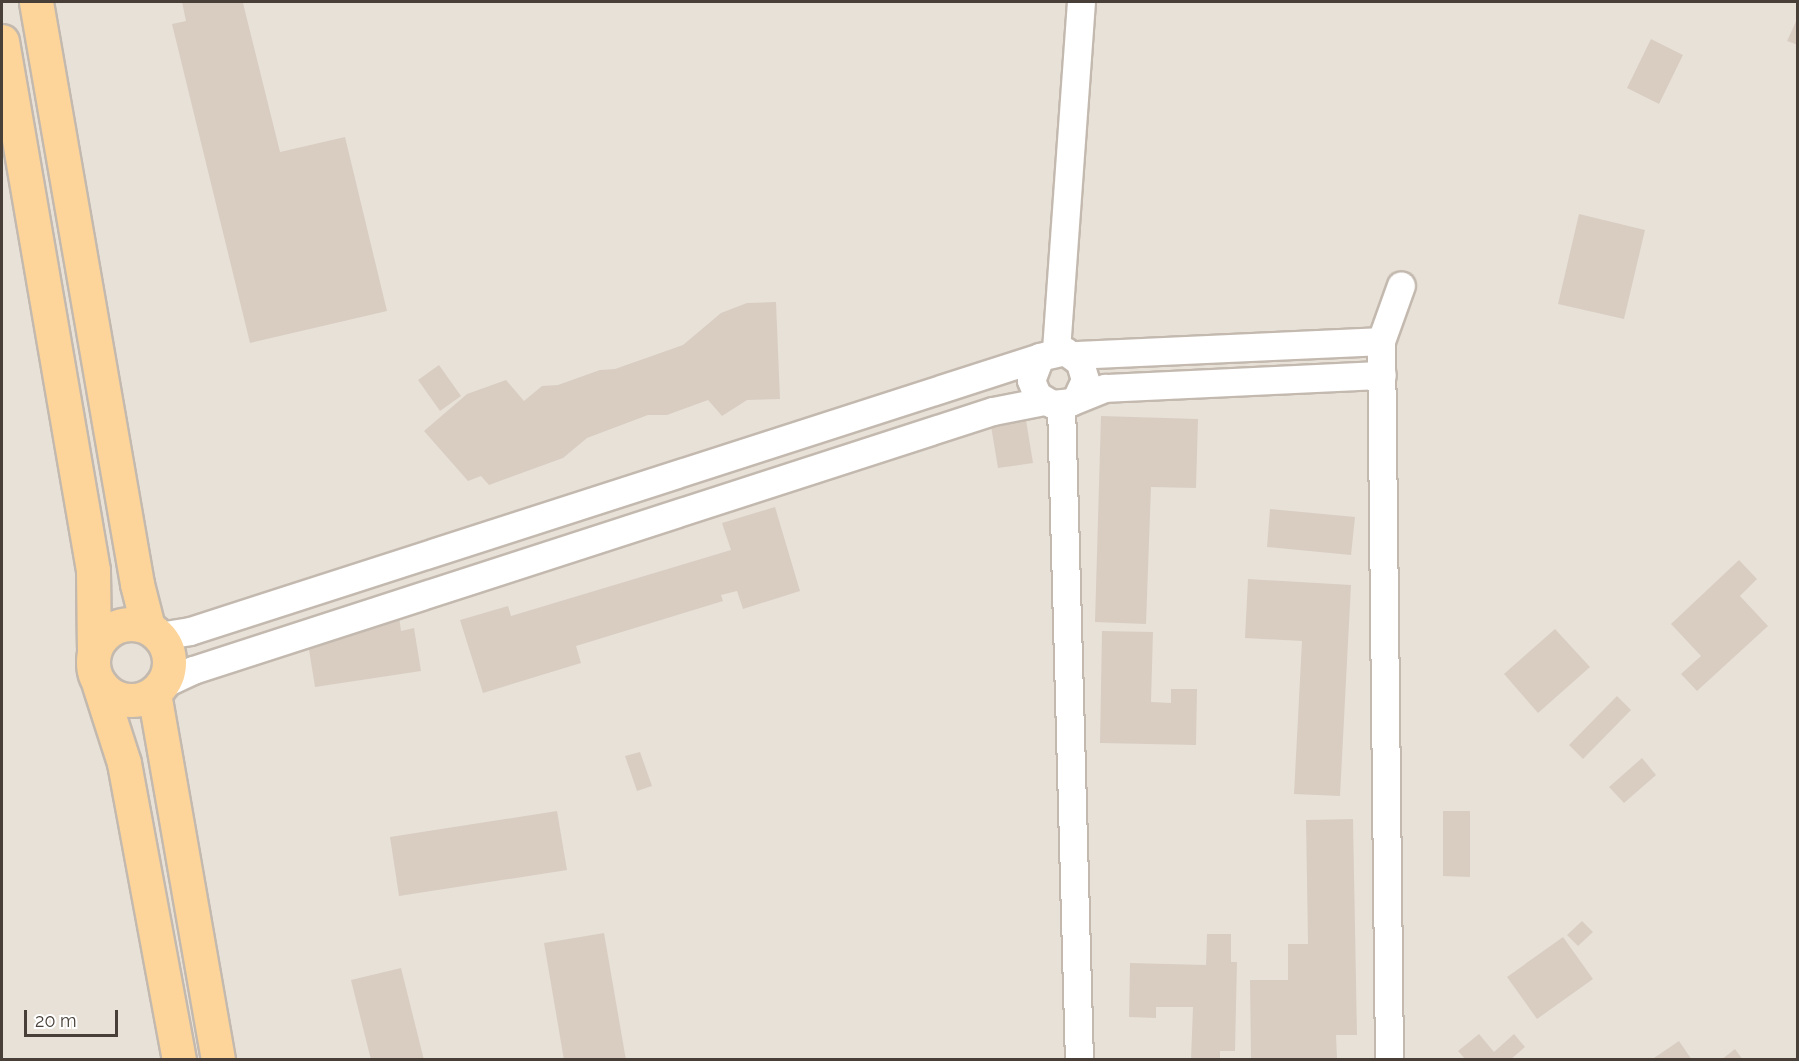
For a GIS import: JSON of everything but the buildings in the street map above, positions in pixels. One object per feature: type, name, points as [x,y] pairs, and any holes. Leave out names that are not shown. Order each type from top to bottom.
[{"type":"main road","points":[[36,2],[137,585],[154,632],[168,651],[169,668],[159,688],[218,1059]]},
{"type":"main road","points":[[2,41],[93,570],[93,674],[99,685],[124,762],[179,1059]]},
{"type":"main road","points":[[94,649],[111,629],[136,624],[154,632]]},
{"type":"main road","points":[[99,685],[108,694],[132,701],[159,688]]},
{"type":"street","points":[[1061,401],[1030,380],[1056,354],[1081,2]]},
{"type":"street","points":[[1389,1059],[1381,341],[1401,285]]},
{"type":"street","points":[[154,632],[201,628],[1056,354],[1381,341]]},
{"type":"street","points":[[1056,354],[1080,362],[1085,380],[1061,401]]},
{"type":"street","points":[[159,688],[204,667],[981,415],[1061,401],[1105,388],[1382,375]]},
{"type":"street","points":[[1061,401],[1079,1059]]},
{"type":"shaded area","points":[[2,2],[1797,2],[1797,1059],[2,1059]]}]
